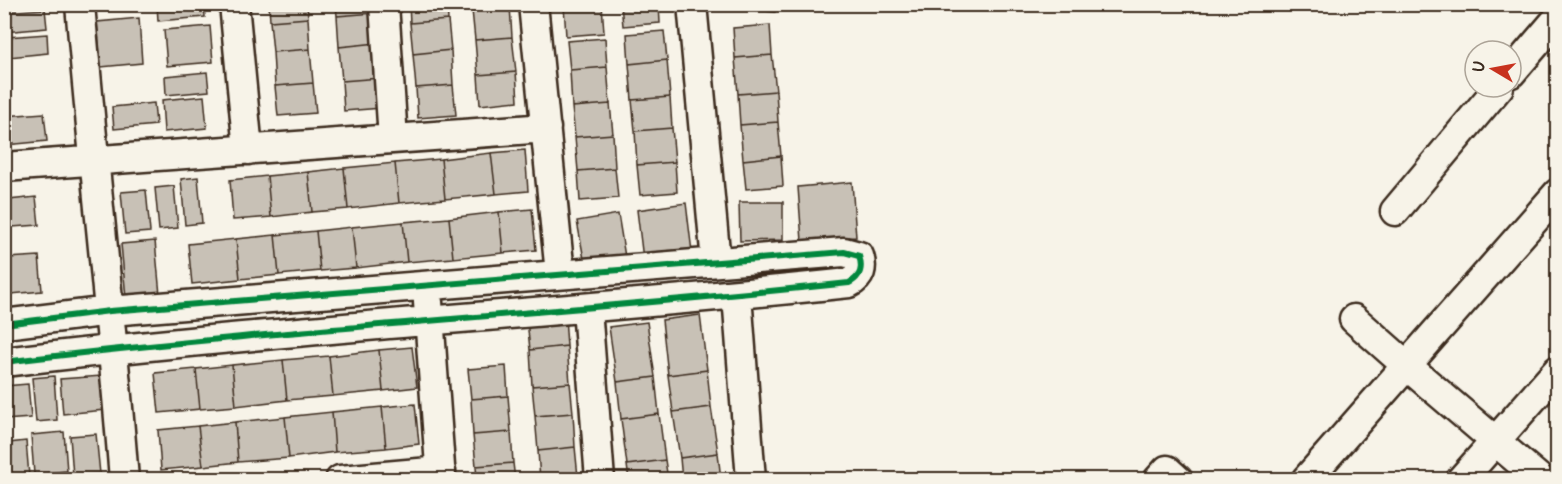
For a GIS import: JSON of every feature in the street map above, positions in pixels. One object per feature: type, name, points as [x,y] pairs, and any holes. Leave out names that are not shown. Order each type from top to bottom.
[{"type":"street","points":[[80,4],[93,161],[114,349],[124,480]]},
{"type":"street","points":[[234,4],[248,150]]},
{"type":"street","points":[[384,4],[393,139]]},
{"type":"street","points":[[533,4],[560,274]]},
{"type":"street","points":[[692,4],[716,262]]},
{"type":"street","points":[[1523,59],[1557,18]]},
{"type":"street","points":[[1395,211],[1489,99]]},
{"type":"street","points":[[4,167],[546,128]]},
{"type":"street","points":[[1306,480],[1557,193]]},
{"type":"street","points":[[4,324],[110,311],[844,252],[859,256],[862,266],[860,275],[849,283],[737,295],[114,349],[4,362]]},
{"type":"street","points":[[340,480],[441,475],[426,285]]},
{"type":"street","points":[[737,295],[751,480]]},
{"type":"street","points":[[587,308],[600,480]]},
{"type":"street","points":[[1354,319],[1541,480]]},
{"type":"street","points":[[1461,480],[1557,369]]},
{"type":"street","points":[[1158,480],[1167,470],[1178,480]]},
{"type":"building","points":[[157,4],[204,4],[205,17],[158,21]]},
{"type":"building","points":[[269,4],[307,4],[308,18],[270,21]]},
{"type":"building","points":[[336,4],[374,4],[374,13],[337,16]]},
{"type":"building","points":[[409,4],[447,4],[448,20],[410,23]]},
{"type":"building","points":[[472,4],[510,4],[510,6],[472,10]]},
{"type":"building","points":[[602,4],[604,33],[566,36],[564,6]]},
{"type":"building","points":[[621,4],[659,4],[660,23],[623,26]]},
{"type":"building","points":[[733,4],[776,4],[775,12],[732,8]]},
{"type":"building","points":[[510,6],[512,37],[475,40],[472,10]]},
{"type":"building","points":[[45,9],[47,28],[4,32],[4,12]]},
{"type":"building","points":[[374,13],[377,43],[339,47],[337,16]]},
{"type":"building","points":[[139,18],[142,63],[101,67],[97,22]]},
{"type":"building","points":[[308,18],[310,49],[273,52],[270,21]]},
{"type":"building","points":[[448,20],[451,50],[413,54],[410,23]]},
{"type":"building","points":[[770,25],[772,55],[735,58],[733,28]]},
{"type":"building","points":[[210,26],[213,62],[167,66],[164,30]]},
{"type":"building","points":[[664,31],[667,60],[629,64],[627,34]]},
{"type":"building","points":[[47,34],[48,53],[9,57],[7,37]]},
{"type":"building","points":[[512,37],[516,72],[478,75],[475,40]]},
{"type":"building","points":[[605,38],[607,67],[570,70],[567,41]]},
{"type":"building","points":[[377,43],[380,78],[342,81],[339,47]]},
{"type":"building","points":[[310,49],[313,83],[275,86],[273,52]]},
{"type":"building","points":[[451,50],[453,85],[416,88],[413,54]]},
{"type":"building","points":[[772,55],[776,91],[738,94],[735,58]]},
{"type":"building","points":[[667,60],[670,97],[632,100],[629,64]]},
{"type":"building","points":[[607,67],[610,104],[572,107],[570,70]]},
{"type":"building","points":[[207,72],[209,91],[166,95],[165,76]]},
{"type":"building","points":[[516,72],[518,101],[480,105],[478,75]]},
{"type":"building","points":[[380,78],[382,108],[344,111],[342,81]]},
{"type":"building","points":[[313,83],[316,113],[278,116],[275,86]]},
{"type":"building","points":[[453,85],[456,115],[418,118],[416,88]]},
{"type":"building","points":[[776,91],[778,122],[740,125],[738,94]]},
{"type":"building","points":[[204,96],[207,128],[164,132],[162,100]]},
{"type":"building","points":[[670,97],[672,128],[635,131],[632,100]]},
{"type":"building","points":[[154,103],[156,125],[114,129],[112,107]]},
{"type":"building","points":[[610,104],[613,134],[575,137],[572,107]]},
{"type":"building","points":[[44,113],[47,141],[6,145],[4,116]]},
{"type":"building","points":[[778,122],[781,156],[743,160],[740,125]]},
{"type":"building","points":[[672,128],[675,162],[637,165],[635,131]]},
{"type":"building","points":[[613,134],[615,168],[578,171],[575,137]]},
{"type":"building","points":[[525,150],[528,191],[496,194],[491,153]]},
{"type":"building","points":[[491,153],[496,194],[445,199],[441,159]]},
{"type":"building","points":[[781,156],[783,186],[746,189],[743,160]]},
{"type":"building","points":[[441,159],[445,199],[399,203],[395,163]]},
{"type":"building","points":[[675,162],[677,192],[640,195],[637,165]]},
{"type":"building","points":[[395,163],[399,203],[348,209],[344,168]]},
{"type":"building","points":[[344,168],[348,209],[312,212],[308,172]]},
{"type":"building","points":[[615,168],[618,198],[580,201],[578,171]]},
{"type":"building","points":[[308,172],[312,212],[271,217],[267,176]]},
{"type":"building","points":[[267,176],[271,217],[233,220],[230,180]]},
{"type":"building","points":[[198,177],[202,223],[185,225],[181,179]]},
{"type":"building","points":[[852,182],[856,237],[802,241],[798,187]]},
{"type":"building","points":[[174,186],[178,228],[159,230],[155,188]]},
{"type":"building","points":[[146,190],[150,232],[125,234],[121,192]]},
{"type":"building","points":[[36,197],[39,225],[12,227],[9,200]]},
{"type":"building","points":[[739,202],[783,202],[783,240],[740,241]]},
{"type":"building","points":[[686,203],[692,252],[643,259],[637,210]]},
{"type":"building","points":[[532,209],[536,250],[503,253],[499,212]]},
{"type":"building","points":[[499,212],[503,253],[453,258],[449,218]]},
{"type":"building","points":[[618,214],[626,263],[586,270],[577,221]]},
{"type":"building","points":[[449,218],[453,258],[407,262],[403,222]]},
{"type":"building","points":[[403,222],[407,262],[356,268],[352,227]]},
{"type":"building","points":[[352,227],[356,268],[320,271],[316,231]]},
{"type":"building","points":[[316,231],[320,271],[279,275],[275,235]]},
{"type":"building","points":[[275,235],[279,275],[240,279],[236,239]]},
{"type":"building","points":[[236,239],[240,279],[192,284],[188,244]]},
{"type":"building","points":[[155,241],[160,295],[126,298],[121,244]]},
{"type":"building","points":[[39,256],[42,291],[11,294],[8,258]]},
{"type":"building","points":[[700,315],[707,370],[668,375],[662,320]]},
{"type":"building","points":[[565,317],[567,346],[530,350],[527,320]]},
{"type":"building","points":[[647,322],[655,377],[617,382],[609,327]]},
{"type":"building","points":[[567,346],[570,383],[532,386],[530,350]]},
{"type":"building","points":[[412,347],[417,387],[383,391],[379,350]]},
{"type":"building","points":[[379,350],[383,391],[333,396],[329,356]]},
{"type":"building","points":[[329,356],[333,396],[287,400],[283,360]]},
{"type":"building","points":[[283,360],[287,400],[236,406],[232,365]]},
{"type":"building","points":[[232,365],[236,406],[200,409],[196,369]]},
{"type":"building","points":[[506,366],[508,396],[471,399],[468,369]]},
{"type":"building","points":[[196,369],[200,409],[159,413],[155,373]]},
{"type":"building","points":[[707,370],[711,407],[673,412],[668,375]]},
{"type":"building","points":[[54,376],[57,420],[36,422],[32,378]]},
{"type":"building","points":[[102,376],[105,410],[63,414],[60,379]]},
{"type":"building","points":[[655,377],[659,414],[621,419],[617,382]]},
{"type":"building","points":[[570,383],[573,413],[535,416],[532,386]]},
{"type":"building","points":[[28,384],[31,418],[4,420],[4,386]]},
{"type":"building","points":[[508,396],[511,432],[473,435],[471,399]]},
{"type":"building","points":[[415,404],[419,444],[386,448],[382,407]]},
{"type":"building","points":[[382,407],[386,448],[335,452],[332,412]]},
{"type":"building","points":[[711,407],[718,453],[680,458],[673,412]]},
{"type":"building","points":[[332,412],[335,452],[289,458],[285,417]]},
{"type":"building","points":[[573,413],[575,447],[538,451],[535,416]]},
{"type":"building","points":[[659,414],[665,460],[627,465],[621,419]]},
{"type":"building","points":[[285,417],[289,458],[238,462],[235,422]]},
{"type":"building","points":[[235,422],[238,462],[203,466],[198,426]]},
{"type":"building","points":[[198,426],[203,466],[161,470],[158,430]]},
{"type":"building","points":[[64,432],[67,471],[34,474],[31,435]]},
{"type":"building","points":[[511,432],[513,463],[476,466],[473,435]]},
{"type":"building","points":[[96,434],[100,474],[73,476],[70,436]]},
{"type":"building","points":[[26,441],[29,476],[11,477],[9,443]]},
{"type":"building","points":[[575,447],[578,477],[540,480],[538,451]]},
{"type":"building","points":[[718,453],[721,480],[682,480],[680,458]]},
{"type":"building","points":[[665,460],[668,480],[629,480],[627,465]]},
{"type":"building","points":[[513,463],[515,480],[477,480],[476,466]]},
{"type":"building","points":[[578,477],[578,480],[549,480]]},
{"type":"cycle path","points":[[4,324],[110,311],[844,252],[859,256],[861,264],[860,272],[849,283],[321,330],[4,362]]}]
